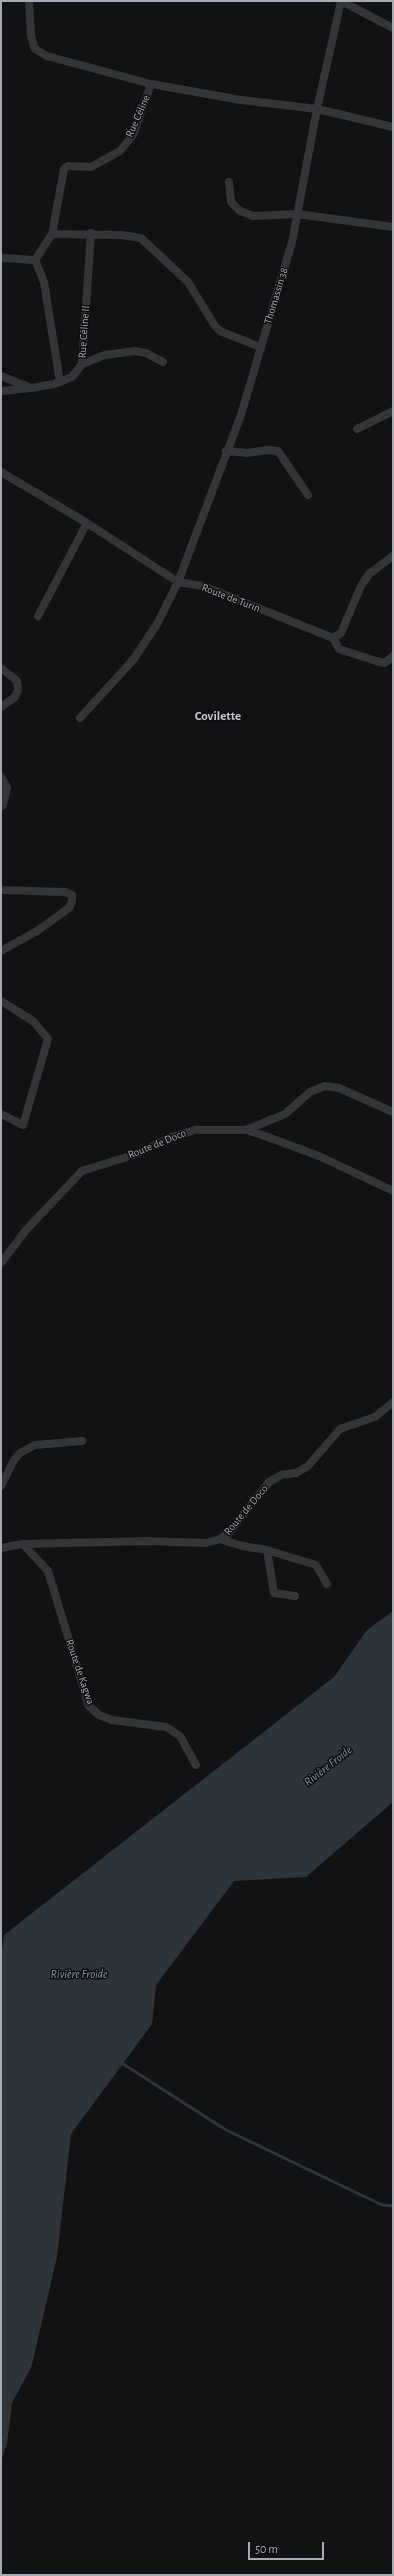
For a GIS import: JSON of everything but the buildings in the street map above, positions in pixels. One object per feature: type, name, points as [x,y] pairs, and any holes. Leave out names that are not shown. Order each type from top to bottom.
[{"type":"street","points":[[29,1],[31,36],[35,49],[40,53],[152,84]]},
{"type":"street","name":"Thomassin 38","points":[[80,718],[133,660],[157,624],[178,582],[226,451],[241,415],[292,242],[317,109],[341,1],[393,28]]},
{"type":"street","name":"Rue Céline","points":[[36,260],[52,234],[64,169],[68,166],[91,167],[120,150],[133,135],[152,84],[241,100],[317,109],[393,127]]},
{"type":"street","points":[[229,182],[231,202],[240,211],[254,216],[297,214],[393,228]]},
{"type":"street","points":[[52,234],[122,235],[141,238],[188,282],[215,326],[220,331],[260,347]]},
{"type":"street","name":"Rue Céline II","points":[[1,391],[31,388],[60,382],[72,377],[82,364],[91,234]]},
{"type":"street","points":[[1,258],[36,260],[47,298],[60,382]]},
{"type":"street","points":[[82,364],[105,354],[134,351],[146,353],[164,362]]},
{"type":"street","points":[[1,376],[31,388]]},
{"type":"street","points":[[357,429],[393,411]]},
{"type":"street","points":[[226,451],[247,453],[267,450],[278,451],[308,495]]},
{"type":"street","name":"Route de Turin","points":[[1,472],[87,523],[178,582],[203,586],[333,638]]},
{"type":"street","points":[[38,616],[87,523]]},
{"type":"street","points":[[393,556],[369,574],[361,586],[341,633],[333,638],[339,649],[376,661],[385,663],[393,656]]},
{"type":"street","points":[[1,668],[17,681],[18,690],[15,697],[1,707]]},
{"type":"street","points":[[1,777],[6,788],[3,805],[1,807]]},
{"type":"street","points":[[1,890],[64,892],[72,895],[69,908],[37,931],[1,951]]},
{"type":"street","points":[[1,1001],[33,1021],[48,1039],[23,1125],[1,1114]]},
{"type":"street","points":[[246,1130],[285,1114],[310,1092],[325,1086],[340,1088],[393,1112]]},
{"type":"street","name":"Route de Doco","points":[[1,1263],[31,1224],[82,1171],[136,1154],[172,1137],[195,1130],[246,1130],[319,1156],[393,1191]]},
{"type":"street","name":"Route de Doco","points":[[23,1544],[147,1542],[206,1543],[220,1539],[228,1534],[269,1482],[281,1475],[296,1473],[308,1466],[340,1429],[375,1416],[393,1402]]},
{"type":"street","points":[[1,1486],[14,1460],[20,1453],[35,1445],[82,1441]]},
{"type":"street","points":[[220,1539],[242,1546],[267,1550],[316,1565],[327,1584]]},
{"type":"street","points":[[1,1548],[23,1544]]},
{"type":"street","name":"Route de Kagwa","points":[[23,1544],[48,1571],[89,1706],[99,1715],[112,1720],[166,1727],[180,1736],[196,1765]]},
{"type":"street","points":[[267,1550],[274,1593],[295,1596]]},
{"type":"water","name":"Rivière Froide","points":[[393,1611],[393,1802],[306,1877],[234,1881],[156,1985],[152,2024],[71,2134],[57,2257],[31,2368],[12,2403],[7,2444],[1,2461],[1,1958],[4,1935],[334,1677],[367,1630]]},
{"type":"waterway","points":[[120,2062],[226,2130],[382,2205],[393,2206]]},
{"type":"district","name":"Covilette","points":[[218,716]]}]
